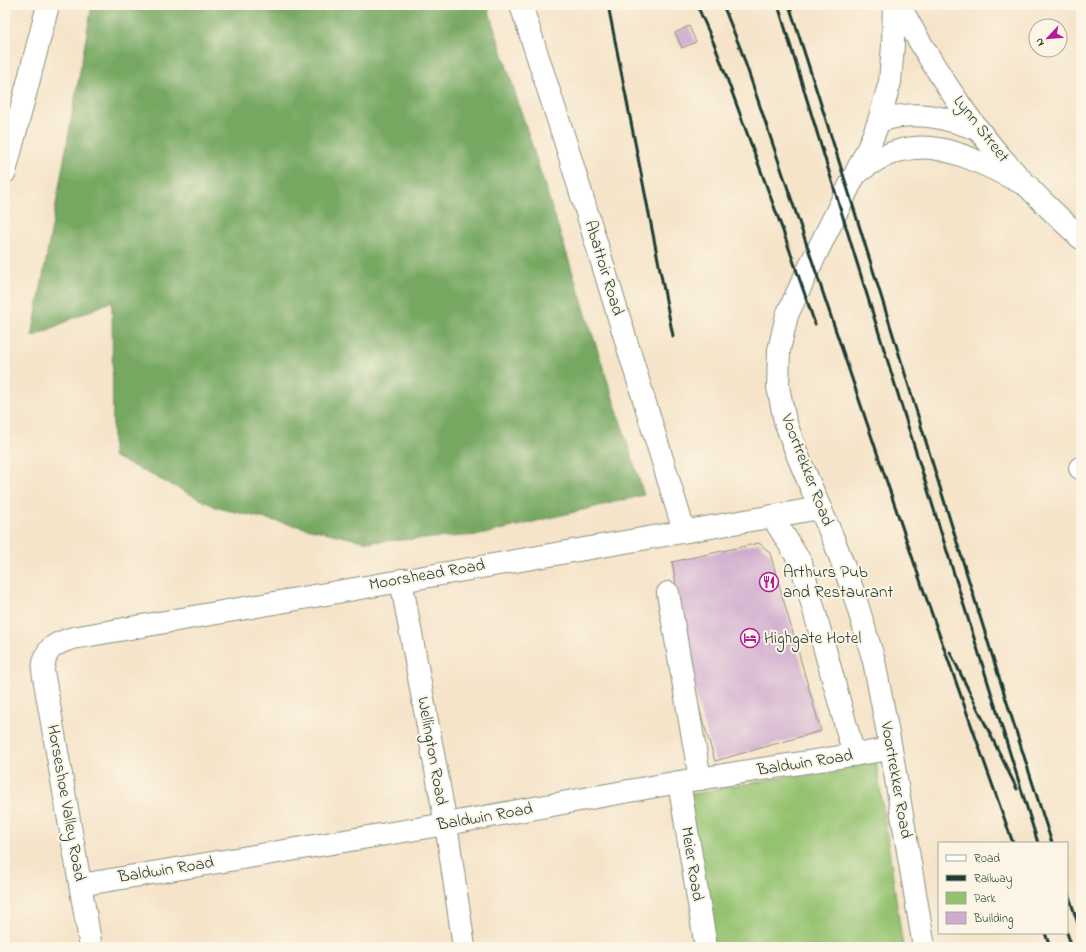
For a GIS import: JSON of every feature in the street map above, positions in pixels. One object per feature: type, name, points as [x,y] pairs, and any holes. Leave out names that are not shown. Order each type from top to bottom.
[{"type":"main road","points":[[5,172],[48,5]]},
{"type":"main road","name":"Abattoir Road","points":[[521,5],[568,151],[684,531]]},
{"type":"main road","name":"Voortrekker Road","points":[[894,5],[890,82],[869,146],[809,268],[788,315],[779,350],[778,387],[785,421],[854,594],[874,661],[891,750],[924,947]]},
{"type":"main road","name":"Lynn Street","points":[[899,5],[917,38],[941,76],[979,130],[1028,186],[1081,238]]},
{"type":"main road","points":[[878,121],[892,117],[924,116],[942,118],[979,130]]},
{"type":"main road","points":[[855,174],[881,158],[897,152],[914,148],[934,148],[958,154],[1028,186]]},
{"type":"main road","name":"Moorshead Road","points":[[44,660],[50,649],[58,642],[73,638],[820,508]]},
{"type":"main road","points":[[772,516],[801,563],[854,755]]},
{"type":"main road","name":"Wellington Road","points":[[401,580],[446,824],[464,947]]},
{"type":"main road","points":[[668,593],[700,779]]},
{"type":"main road","name":"Horseshoe Valley Road","points":[[44,660],[43,671],[91,947]]},
{"type":"main road","name":"Baldwin Road","points":[[80,885],[446,824],[679,782],[891,750]]},
{"type":"main road","name":"Meier Road","points":[[679,782],[706,947]]},
{"type":"green space","points":[[92,5],[487,5],[644,495],[480,535],[368,542],[218,508],[113,456],[112,301],[32,337]]},
{"type":"green space","points":[[876,760],[903,947],[711,947],[686,795]]},
{"type":"building","points":[[689,26],[696,42],[682,48],[675,33]]},
{"type":"building","points":[[759,543],[770,553],[821,731],[715,761],[697,701],[672,562]]},
{"type":"railway","points":[[608,5],[673,336]]},
{"type":"railway","points":[[697,5],[715,46],[783,231],[815,324]]},
{"type":"railway","points":[[723,5],[741,50],[922,586],[1013,842]]},
{"type":"railway","points":[[778,5],[1038,842]]},
{"type":"railway","points":[[789,5],[856,214],[985,634],[1052,842]]},
{"type":"railway","points":[[950,652],[1017,789]]},
{"type":"railway","points":[[1068,893],[1081,933]]},
{"type":"railway","points":[[1045,934],[1050,947]]},
{"type":"railway","points":[[1067,934],[1072,947]]},
{"type":"place","name":"Arthurs Pub and Restaurant","points":[[769,582]]},
{"type":"place","name":"Highgate Hotel","points":[[750,638]]}]
